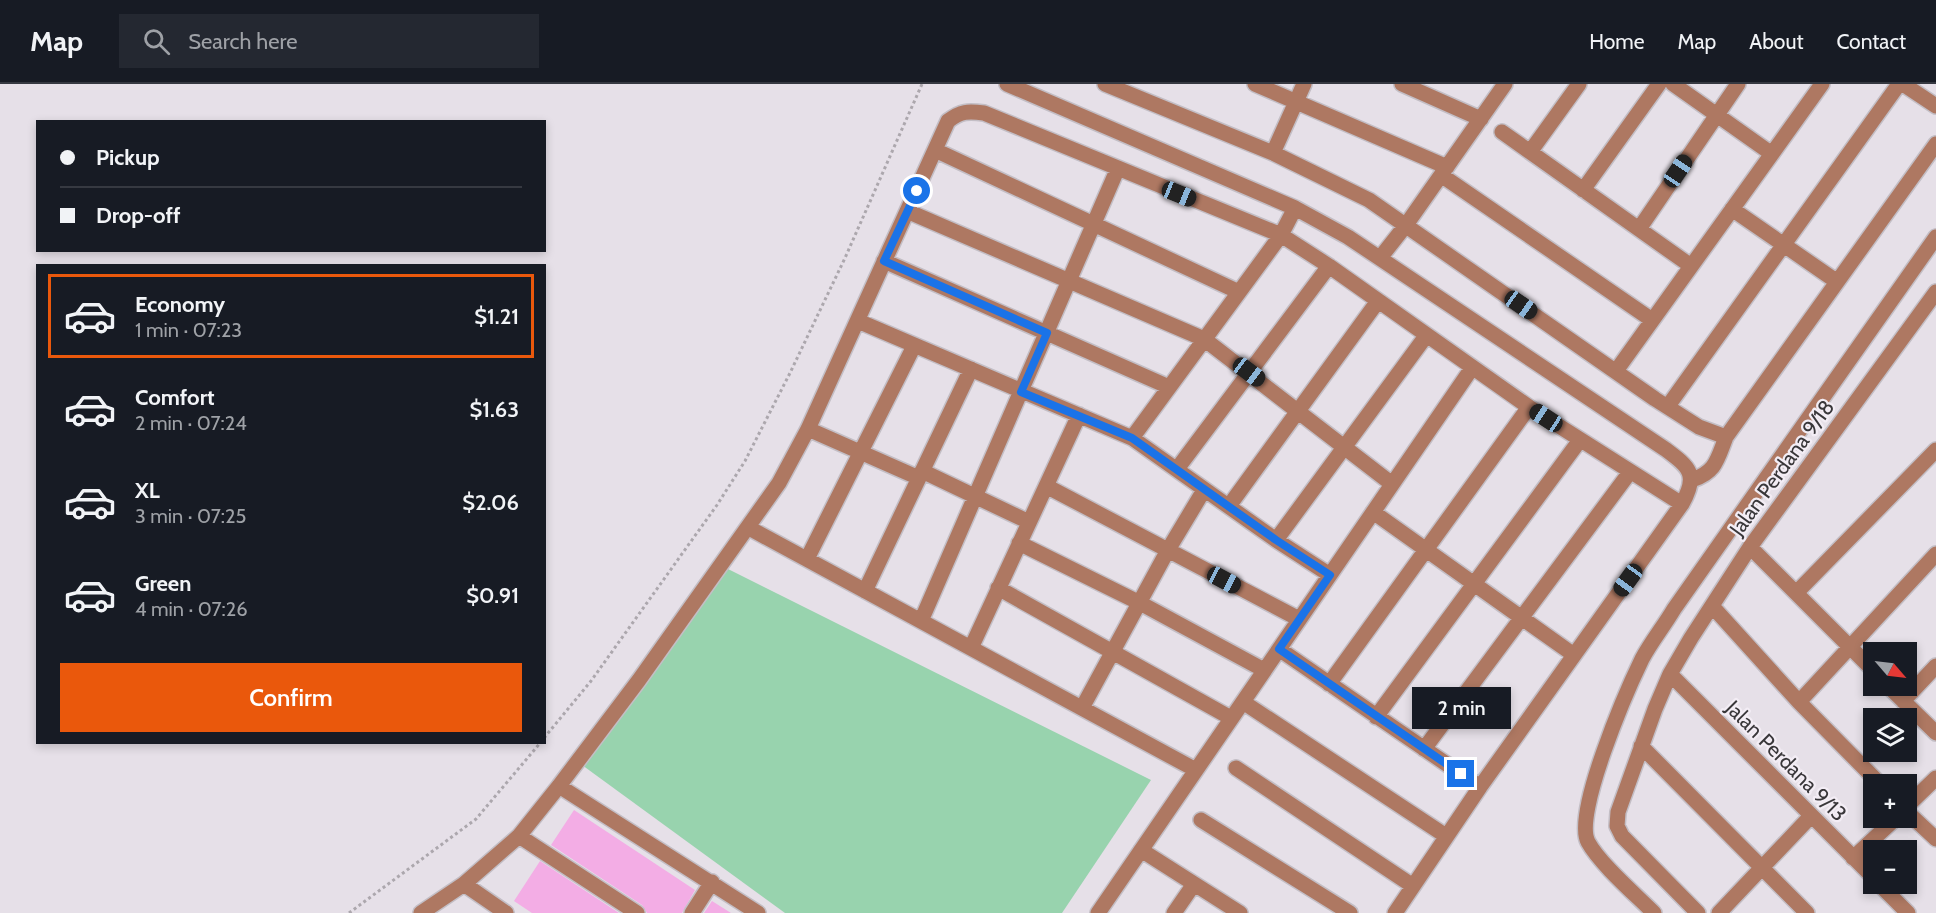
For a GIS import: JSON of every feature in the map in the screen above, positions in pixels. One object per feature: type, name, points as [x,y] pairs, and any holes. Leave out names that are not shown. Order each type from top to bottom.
[{"type":"street","points":[[1007,84],[1295,208],[1348,237],[1665,449],[1689,470],[1692,480],[1682,504],[1479,787],[1395,913]]},
{"type":"street","points":[[1106,84],[1126,88],[1273,153],[1369,200],[1699,427],[1726,437]]},
{"type":"street","points":[[1255,84],[1444,171],[1653,320]]},
{"type":"street","points":[[1273,153],[1304,84]]},
{"type":"street","points":[[1402,84],[1481,119]]},
{"type":"street","points":[[1380,258],[1406,225],[1505,84]]},
{"type":"street","points":[[1530,153],[1579,84]]},
{"type":"street","points":[[1583,190],[1659,84]]},
{"type":"street","points":[[1673,84],[1772,153]]},
{"type":"street","points":[[1639,229],[1716,113],[1738,84]]},
{"type":"street","points":[[1616,371],[1822,84]]},
{"type":"street","points":[[1668,406],[1901,84],[1936,106]]},
{"type":"street","points":[[421,913],[464,884],[519,836],[639,680],[749,528],[779,483],[808,429],[948,121],[959,112],[984,112],[1281,235],[1329,266],[1529,407],[1682,504]]},
{"type":"street","points":[[1502,132],[1691,266]]},
{"type":"street","points":[[1692,480],[1705,475],[1712,468],[1726,437],[1936,144]]},
{"type":"street","points":[[935,150],[1239,292]]},
{"type":"street","points":[[921,621],[1118,168]]},
{"type":"street","points":[[1132,438],[1281,235],[1295,208]]},
{"type":"street","points":[[1732,209],[1836,281]]},
{"type":"street","points":[[907,211],[1204,339],[1392,484]]},
{"type":"street","points":[[1654,913],[1599,857],[1586,834],[1587,805],[1624,697],[1643,657],[1674,609],[1936,237]]},
{"type":"street","points":[[884,261],[1169,387]]},
{"type":"street","points":[[1177,469],[1329,266]]},
{"type":"street","name":"Jalan Perdana 9/18","points":[[1698,913],[1622,836],[1617,826],[1618,812],[1641,746],[1670,674],[1750,547],[1934,299]]},
{"type":"street","points":[[1229,507],[1378,301]]},
{"type":"street","points":[[858,321],[1132,438],[1276,540],[1330,575]]},
{"type":"street","points":[[1276,540],[1426,336]]},
{"type":"street","points":[[807,559],[914,346]]},
{"type":"street","points":[[1098,913],[1472,368]]},
{"type":"street","points":[[865,591],[971,369]]},
{"type":"street","points":[[1329,684],[1529,407]]},
{"type":"street","points":[[971,648],[1080,415]]},
{"type":"street","points":[[808,429],[860,452],[975,496],[1029,522]]},
{"type":"street","points":[[1376,717],[1580,440]]},
{"type":"street","points":[[1796,593],[1936,450]]},
{"type":"street","points":[[1424,749],[1630,472]]},
{"type":"street","points":[[1046,486],[1299,619]]},
{"type":"street","points":[[1082,708],[1168,550],[1204,490]]},
{"type":"street","points":[[1373,512],[1574,656]]},
{"type":"street","points":[[749,528],[1196,770]]},
{"type":"street","points":[[1019,543],[1140,603],[1264,670]]},
{"type":"street","points":[[1750,547],[1863,660]]},
{"type":"street","points":[[1799,702],[1936,554]]},
{"type":"street","points":[[998,588],[1231,718]]},
{"type":"street","points":[[1712,606],[1799,702],[1870,774]]},
{"type":"street","points":[[1279,649],[1479,787]]},
{"type":"street","points":[[1904,701],[1936,666]]},
{"type":"street","name":"Jalan Perdana 9/13","points":[[1670,674],[1863,868]]},
{"type":"street","points":[[1899,696],[1936,733]]},
{"type":"street","points":[[1243,702],[1446,836]]},
{"type":"street","points":[[1641,746],[1807,913]]},
{"type":"street","points":[[1236,768],[1413,886]]},
{"type":"street","points":[[1917,798],[1936,778]]},
{"type":"street","points":[[559,786],[758,913]]},
{"type":"street","points":[[1719,913],[1811,816]]},
{"type":"street","points":[[1201,820],[1350,913]]},
{"type":"street","points":[[1917,820],[1936,839]]},
{"type":"street","points":[[1853,858],[1885,828]]},
{"type":"street","points":[[519,836],[637,913]]},
{"type":"street","points":[[1141,850],[1240,913]]},
{"type":"street","points":[[692,913],[712,882]]},
{"type":"street","points":[[464,884],[506,913]]},
{"type":"street","points":[[1174,913],[1194,884]]},
{"type":"street","points":[[1889,894],[1908,913]]},
{"type":"path","points":[[546,736],[598,671],[717,505],[745,461],[845,258],[922,84]]},
{"type":"path","points":[[350,913],[476,819],[538,744]]},
{"type":"green space","points":[[726,568],[1151,780],[1062,913],[785,913],[582,765]]},
{"type":"building","points":[[574,810],[695,890],[682,913],[647,913],[642,905],[551,845]]},
{"type":"building","points":[[540,861],[619,913],[532,913],[514,901]]},
{"type":"building","points":[[712,901],[731,913],[704,913]]},
{"type":"route","points":[[917,191],[884,261],[1047,333],[1021,392],[1132,438],[1276,540],[1330,575],[1279,649],[1461,774]]}]
